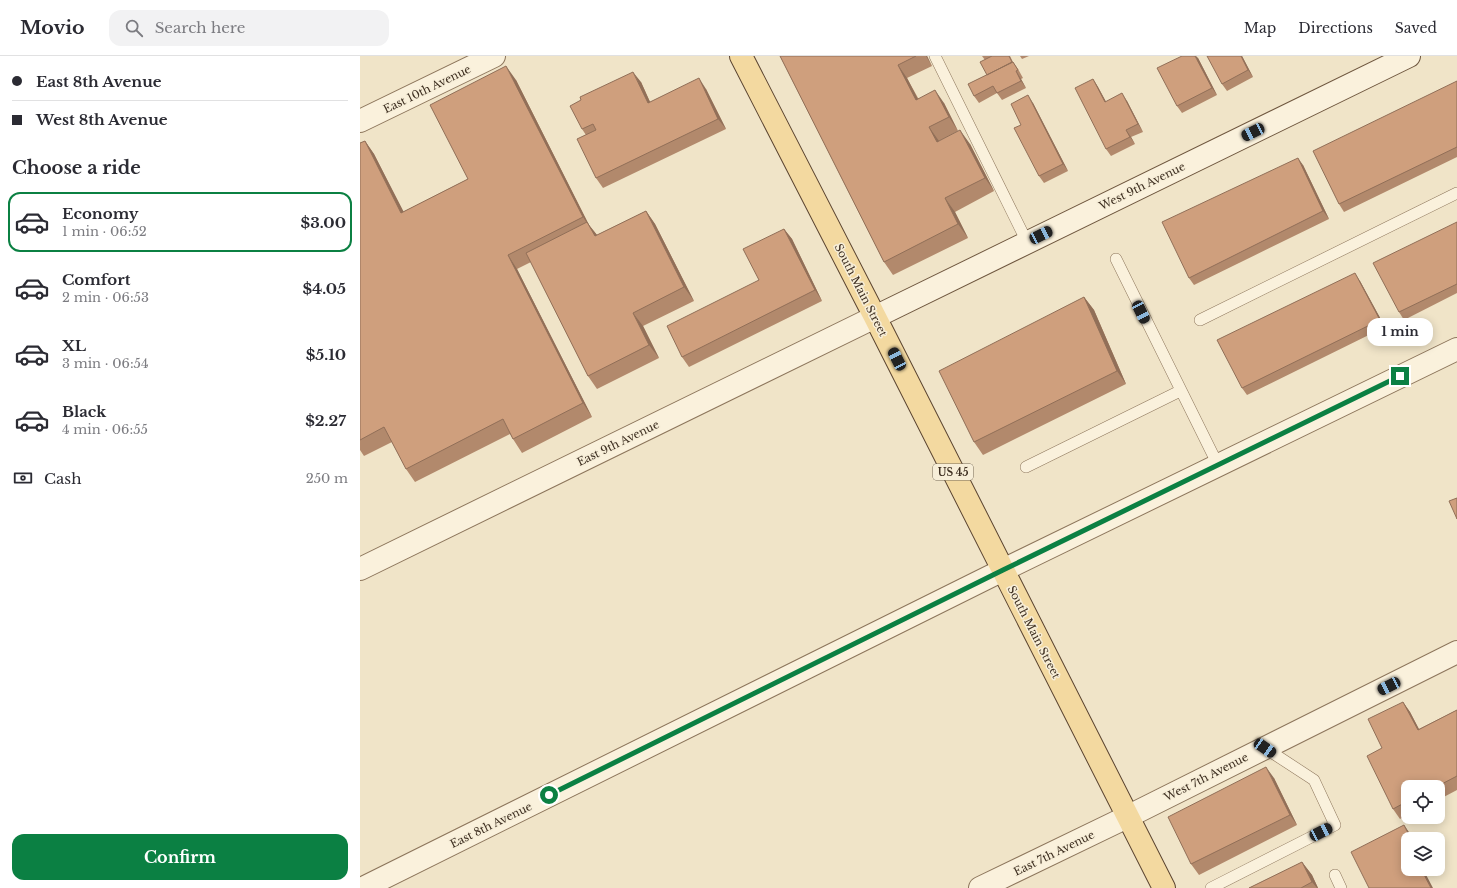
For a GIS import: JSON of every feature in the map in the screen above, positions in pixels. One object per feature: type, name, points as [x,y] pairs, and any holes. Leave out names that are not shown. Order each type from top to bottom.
[{"type":"main road","name":"South Main Street","points":[[741,56],[875,316],[1164,888]]},
{"type":"street","name":"East 10th Avenue","points":[[360,121],[494,56]]},
{"type":"street","name":"West 9th Avenue","points":[[875,316],[1409,56]]},
{"type":"street","name":"East 9th Avenue","points":[[360,569],[875,316]]},
{"type":"street","name":"East 8th Avenue","points":[[365,887],[1003,570],[1457,349]]},
{"type":"street","name":"West 7th Avenue","points":[[1128,817],[1457,652]]},
{"type":"street","name":"East 7th Avenue","points":[[985,887],[1128,817]]},
{"type":"lane","points":[[935,56],[1027,242]]},
{"type":"lane","points":[[1200,320],[1457,194]]},
{"type":"lane","points":[[1116,259],[1218,466]]},
{"type":"lane","points":[[1026,468],[1180,391]]},
{"type":"lane","points":[[1211,888],[1335,825],[1314,780],[1265,748]]},
{"type":"lane","points":[[1335,875],[1341,888]]},
{"type":"building","points":[[780,56],[916,56],[898,65],[916,100],[935,90],[949,117],[929,127],[937,142],[960,130],[985,178],[945,198],[958,224],[884,262]]},
{"type":"building","points":[[992,56],[1009,56],[1012,62],[987,75],[980,62]]},
{"type":"building","points":[[1182,56],[1195,56],[1212,88],[1177,106],[1157,68]]},
{"type":"building","points":[[1207,56],[1241,56],[1248,70],[1222,84]]},
{"type":"building","points":[[1013,62],[1018,70],[1016,71],[1021,81],[997,93],[993,86],[974,96],[968,84]]},
{"type":"building","points":[[506,66],[583,217],[508,255],[583,403],[513,439],[503,419],[406,469],[384,427],[360,440],[360,143],[365,141],[401,213],[468,179],[430,105]]},
{"type":"building","points":[[633,72],[648,103],[699,78],[718,119],[596,178],[577,139],[596,130],[593,124],[582,129],[570,106],[581,100],[580,97]]},
{"type":"building","points":[[1093,79],[1105,102],[1122,93],[1138,124],[1126,130],[1130,137],[1106,149],[1075,88]]},
{"type":"building","points":[[1457,81],[1457,147],[1339,204],[1313,151]]},
{"type":"building","points":[[1028,95],[1063,164],[1039,176],[1014,128],[1021,125],[1011,104]]},
{"type":"building","points":[[1298,158],[1323,211],[1189,278],[1162,222]]},
{"type":"building","points":[[646,211],[684,287],[633,313],[649,345],[588,376],[526,253],[587,222],[595,236]]},
{"type":"building","points":[[1457,222],[1457,284],[1399,312],[1373,263]]},
{"type":"building","points":[[784,229],[815,290],[682,357],[667,326],[759,280],[743,249]]},
{"type":"building","points":[[1355,273],[1380,320],[1242,388],[1217,340]]},
{"type":"building","points":[[1084,297],[1117,371],[974,442],[939,371]]},
{"type":"building","points":[[1457,498],[1457,519],[1449,501]]},
{"type":"building","points":[[1403,702],[1418,730],[1457,710],[1457,776],[1445,782],[1445,780],[1401,780],[1401,805],[1393,809],[1367,756],[1382,748],[1368,719]]},
{"type":"building","points":[[1266,767],[1290,815],[1191,864],[1168,817]]},
{"type":"building","points":[[1404,825],[1408,832],[1401,832],[1401,876],[1425,876],[1431,888],[1369,888],[1351,852]]},
{"type":"building","points":[[1302,862],[1312,882],[1301,888],[1249,888]]},
{"type":"route","points":[[549,795],[1003,570],[1400,376]]}]
